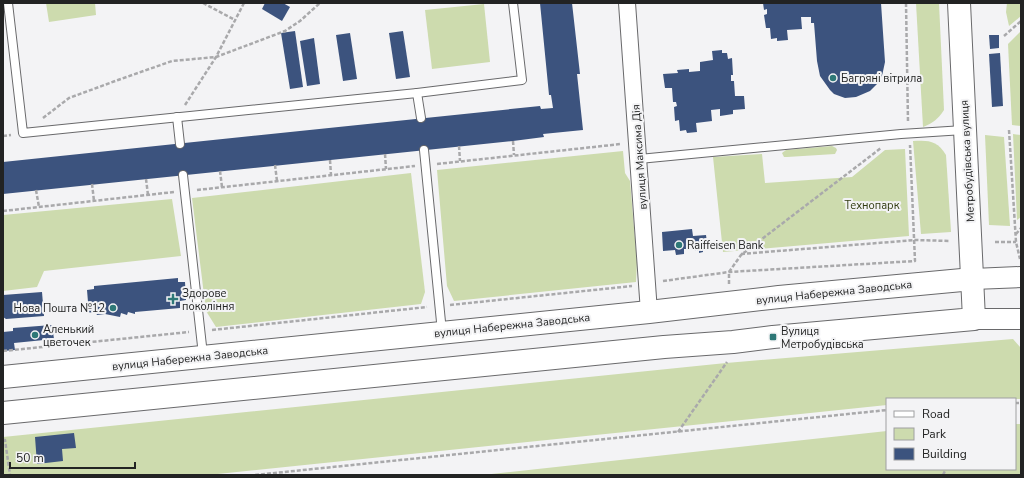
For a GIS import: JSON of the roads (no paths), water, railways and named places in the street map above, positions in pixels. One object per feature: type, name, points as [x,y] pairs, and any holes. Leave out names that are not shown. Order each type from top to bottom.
[{"type":"main road","name":"Метробудівська вулиця","points":[[959,3],[974,319]]},
{"type":"main road","name":"вулиця Набережна Заводська","points":[[3,377],[78,371],[442,332],[649,312],[779,297],[973,279]]},
{"type":"main road","points":[[3,413],[579,355],[974,319]]},
{"type":"street","name":"вулиця Максима Дія","points":[[627,3],[649,312]]},
{"type":"street","name":"вулиця Набережна Заводська","points":[[973,279],[1020,269]]},
{"type":"street","points":[[974,319],[1021,319]]},
{"type":"lane","points":[[8,3],[23,133],[417,93],[522,80],[513,3]]},
{"type":"lane","points":[[417,93],[421,118]]},
{"type":"lane","points":[[177,117],[180,144]]},
{"type":"lane","points":[[639,159],[965,130]]},
{"type":"lane","points":[[424,150],[442,332]]},
{"type":"lane","points":[[183,175],[203,357]]},
{"type":"place","name":"Багряні вітрила","points":[[833,78]]},
{"type":"place","name":"Raiffeisen Bank","points":[[679,245]]},
{"type":"place","name":"Здорове покоління","points":[[173,299]]},
{"type":"place","name":"Нова Пошта №12","points":[[113,308]]},
{"type":"place","name":"Аленький цветочек","points":[[35,335]]},
{"type":"place","name":"Вулиця Метробудівська","points":[[773,337]]},
{"type":"park label","name":"Технопарк","points":[[872,205]]}]
